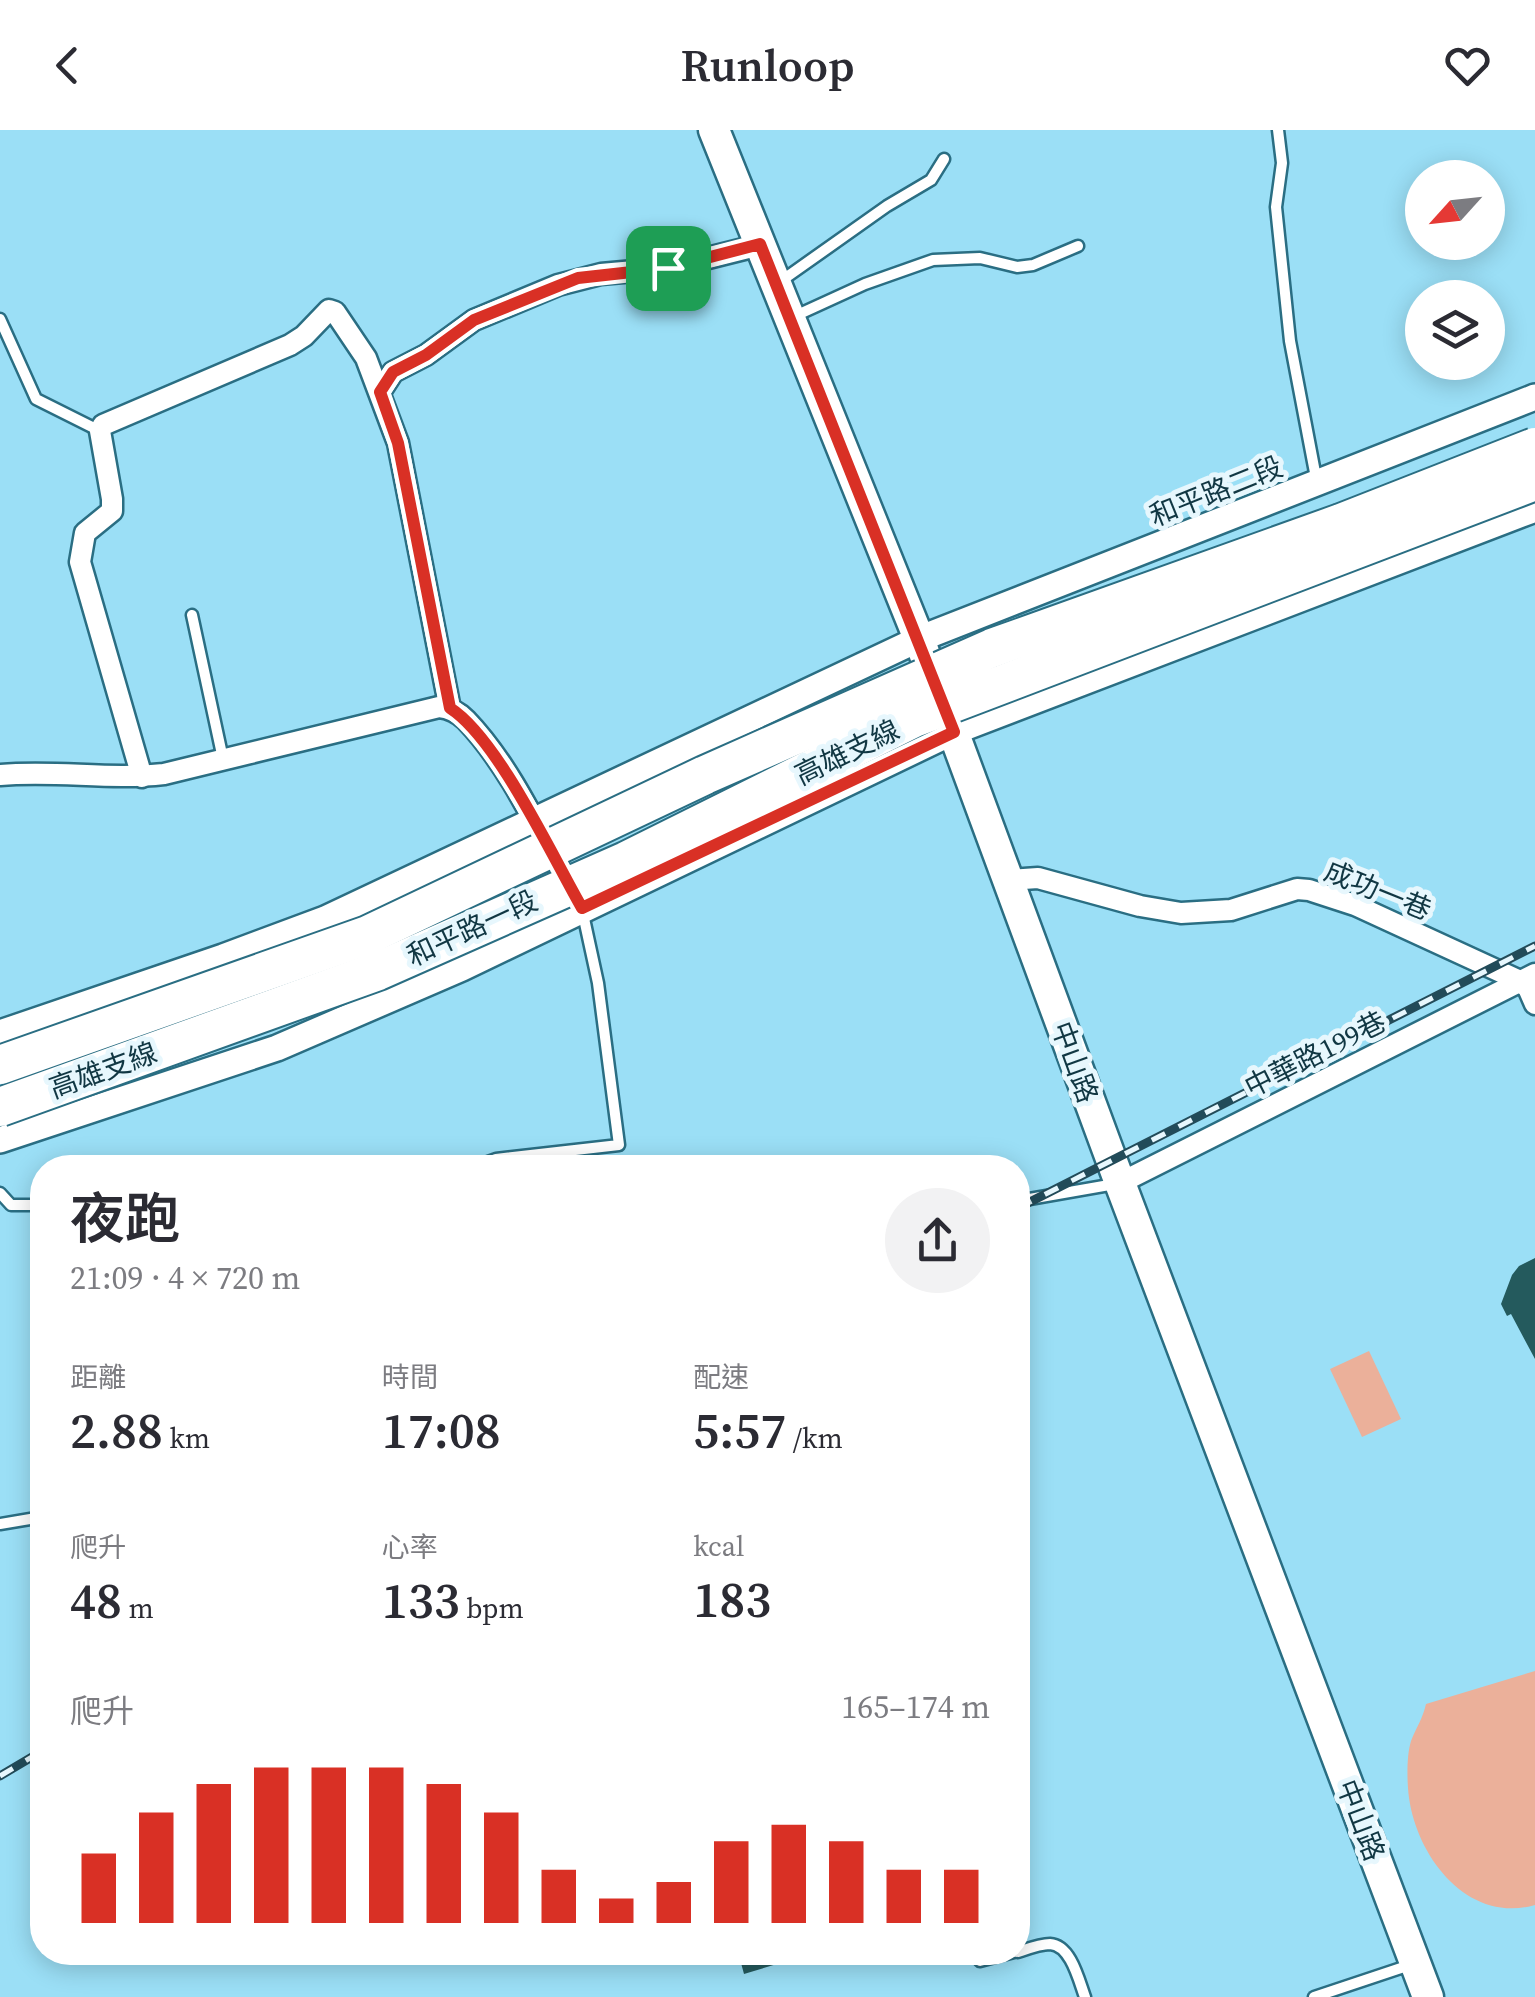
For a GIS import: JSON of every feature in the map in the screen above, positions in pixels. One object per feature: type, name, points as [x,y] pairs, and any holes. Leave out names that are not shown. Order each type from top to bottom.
[{"type":"highway","name":"高雄支線","points":[[0,1065],[368,935],[706,776],[992,648],[1323,530],[1535,447]]},
{"type":"highway","name":"高雄支線","points":[[0,1107],[378,971],[626,861],[914,718],[1535,481]]},
{"type":"main road","name":"中山路","points":[[714,130],[919,639],[1428,1997]]},
{"type":"street","points":[[380,392],[393,372],[426,355],[474,320],[568,281],[668,268],[760,244]]},
{"type":"street","points":[[142,776],[80,562],[85,533],[112,511],[100,430],[103,425],[290,344],[304,336],[329,310],[335,312],[366,358],[398,443],[450,708]]},
{"type":"street","name":"和平路二段","points":[[919,639],[1535,397]]},
{"type":"street","points":[[954,732],[1535,509]]},
{"type":"street","points":[[722,843],[758,774],[1068,632],[1119,562]]},
{"type":"street","points":[[0,1033],[325,919],[919,639]]},
{"type":"street","points":[[0,776],[28,772],[142,776],[438,707],[450,708],[464,718],[487,746],[582,908]]},
{"type":"street","name":"和平路一段","points":[[0,1140],[278,1048],[462,968],[954,732]]},
{"type":"street","name":"成功一巷","points":[[1008,880],[1038,878],[1181,913],[1231,910],[1308,890],[1355,905],[1532,991]]},
{"type":"street","name":"中華路199巷","points":[[1120,1183],[1532,991]]},
{"type":"lane","points":[[1278,130],[1282,163],[1276,207],[1290,342],[1317,484]]},
{"type":"lane","points":[[776,284],[887,206],[932,180],[944,159]]},
{"type":"lane","points":[[790,319],[865,284],[933,260],[980,258],[1018,267],[1033,265],[1078,246]]},
{"type":"lane","points":[[0,319],[36,400],[100,430]]},
{"type":"lane","points":[[192,615],[223,760]]},
{"type":"lane","points":[[540,1155],[618,1146],[598,982],[582,908]]},
{"type":"lane","points":[[1030,1199],[1120,1183]]},
{"type":"lane","points":[[0,1193],[11,1205],[30,1206]]},
{"type":"lane","points":[[0,1524],[30,1519]]},
{"type":"lane","points":[[1030,1949],[1050,1944],[1061,1948],[1072,1963],[1085,1997]]},
{"type":"lane","points":[[1314,1997],[1416,1964]]},
{"type":"shaded area","points":[[1369,1351],[1401,1419],[1362,1437],[1330,1369]]},
{"type":"shaded area","points":[[1535,1671],[1535,1905],[1510,1908],[1486,1904],[1465,1893],[1431,1858],[1412,1812],[1408,1758],[1426,1704]]},
{"type":"building","points":[[1535,1258],[1535,1359],[1511,1314],[1507,1316],[1501,1304],[1512,1275],[1519,1266]]},
{"type":"building","points":[[742,1965],[774,1965],[744,1974]]},
{"type":"railway","points":[[1030,1202],[1535,946]]},
{"type":"railway","points":[[0,1776],[30,1758]]},
{"type":"route","points":[[760,244],[954,732],[582,908],[508,777],[464,718],[450,708],[398,443],[380,392],[393,372],[426,355],[474,320],[578,278],[668,268],[760,244]]}]
